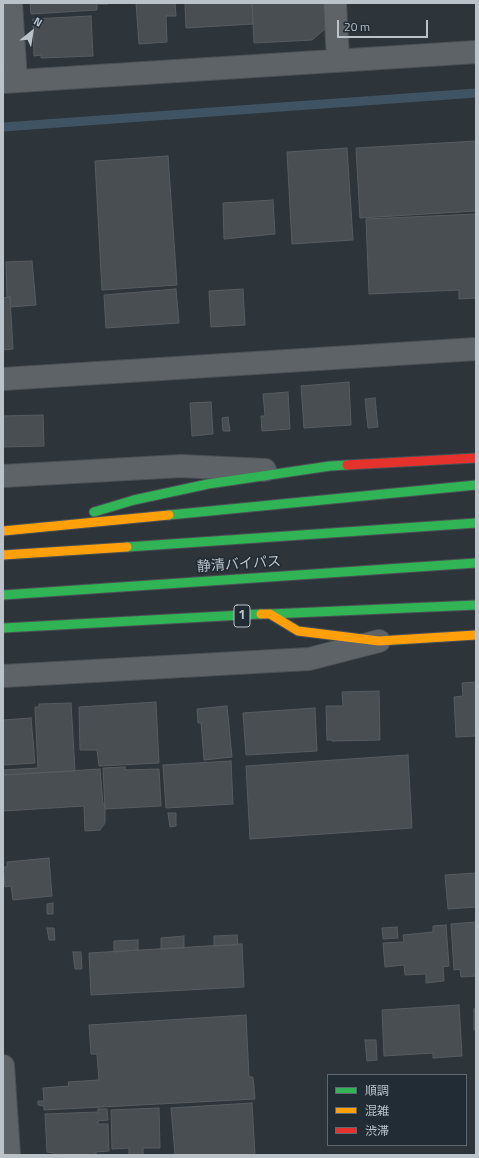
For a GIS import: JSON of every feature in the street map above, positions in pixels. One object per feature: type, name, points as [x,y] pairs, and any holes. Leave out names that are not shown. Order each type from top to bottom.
[{"type":"highway","points":[[49,526],[134,500],[208,484],[330,466],[476,458]]},
{"type":"highway","points":[[3,531],[476,484]]},
{"type":"highway","name":"静清バイパス","points":[[3,555],[476,523]]},
{"type":"highway","name":"静清バイパス","points":[[3,595],[476,563]]},
{"type":"highway","points":[[270,614],[476,605]]},
{"type":"highway","name":"1","points":[[3,628],[270,614],[298,630],[379,642],[476,635]]},
{"type":"street","points":[[11,3],[9,82],[476,52]]},
{"type":"street","points":[[335,3],[338,60]]},
{"type":"street","points":[[3,379],[476,349]]},
{"type":"street","points":[[3,476],[181,466],[292,472]]},
{"type":"street","points":[[3,676],[309,659],[379,642]]},
{"type":"street","points":[[3,1066],[9,1155]]},
{"type":"building","points":[[30,3],[108,4],[97,4],[97,10],[31,14]]},
{"type":"building","points":[[136,3],[175,3],[176,16],[166,16],[167,42],[139,44]]},
{"type":"building","points":[[185,3],[252,3],[253,24],[186,28]]},
{"type":"building","points":[[252,3],[324,3],[325,29],[312,40],[254,43]]},
{"type":"building","points":[[91,16],[93,56],[41,58],[41,55],[34,56],[33,19]]},
{"type":"building","points":[[476,141],[476,211],[360,218],[356,148]]},
{"type":"building","points":[[347,148],[353,240],[292,244],[287,152]]},
{"type":"building","points":[[168,156],[177,285],[102,290],[95,161]]},
{"type":"building","points":[[273,200],[275,234],[224,239],[223,203]]},
{"type":"building","points":[[476,214],[476,298],[459,299],[459,290],[369,294],[366,219]]},
{"type":"building","points":[[32,261],[36,305],[11,307],[10,297],[7,297],[6,262]]},
{"type":"building","points":[[176,289],[179,323],[106,328],[104,295]]},
{"type":"building","points":[[243,289],[245,325],[211,327],[209,291]]},
{"type":"building","points":[[10,297],[13,349],[3,350],[3,298]]},
{"type":"building","points":[[349,382],[351,425],[304,428],[301,386]]},
{"type":"building","points":[[288,392],[290,429],[262,431],[261,416],[265,416],[263,394]]},
{"type":"building","points":[[375,398],[378,427],[368,428],[365,399]]},
{"type":"building","points":[[211,402],[213,434],[192,436],[190,403]]},
{"type":"building","points":[[43,415],[44,446],[3,447],[3,416]]},
{"type":"building","points":[[228,417],[230,431],[223,431],[222,418]]},
{"type":"building","points":[[476,682],[476,736],[456,737],[454,697],[463,696],[462,683]]},
{"type":"building","points":[[379,691],[380,740],[327,740],[326,706],[343,706],[342,692]]},
{"type":"building","points":[[156,702],[159,763],[99,766],[97,750],[80,750],[79,707]]},
{"type":"building","points":[[71,703],[75,771],[3,775],[3,770],[38,768],[35,707],[39,707],[39,704]]},
{"type":"building","points":[[227,706],[232,757],[204,760],[201,723],[198,723],[197,709]]},
{"type":"building","points":[[315,708],[317,751],[246,755],[243,713]]},
{"type":"building","points":[[31,718],[35,763],[3,765],[3,720]]},
{"type":"building","points":[[408,755],[412,828],[250,839],[246,766]]},
{"type":"building","points":[[231,761],[233,804],[166,808],[163,765]]},
{"type":"building","points":[[125,767],[125,770],[159,769],[161,806],[105,809],[103,768]]},
{"type":"building","points":[[100,769],[103,804],[105,804],[105,823],[100,830],[85,831],[84,806],[3,811],[3,775]]},
{"type":"building","points":[[168,813],[176,813],[176,826],[170,827]]},
{"type":"building","points":[[49,858],[52,896],[13,900],[11,886],[5,887],[3,867],[7,867],[7,862]]},
{"type":"building","points":[[476,873],[476,907],[448,909],[445,875]]},
{"type":"building","points":[[53,903],[53,914],[47,914],[47,904]]},
{"type":"building","points":[[476,922],[476,976],[461,977],[460,969],[454,970],[451,924]]},
{"type":"building","points":[[446,925],[449,966],[443,967],[444,981],[426,983],[426,974],[405,975],[404,965],[385,967],[383,943],[404,942],[403,935],[433,932],[433,926]]},
{"type":"building","points":[[397,927],[398,938],[383,939],[382,928]]},
{"type":"building","points":[[47,928],[54,928],[55,940],[49,940]]},
{"type":"building","points":[[237,935],[238,945],[214,946],[214,936]]},
{"type":"building","points":[[184,936],[184,948],[161,949],[161,938]]},
{"type":"building","points":[[138,940],[138,950],[114,952],[114,941]]},
{"type":"building","points":[[242,944],[244,987],[91,995],[89,953]]},
{"type":"building","points":[[73,952],[81,952],[82,969],[75,969]]},
{"type":"building","points":[[459,1005],[462,1056],[433,1058],[433,1053],[384,1056],[382,1010]]},
{"type":"building","points":[[474,1009],[476,1009],[476,1030],[474,1030]]},
{"type":"building","points":[[246,1015],[249,1077],[253,1077],[255,1099],[44,1110],[44,1106],[38,1105],[38,1101],[44,1101],[43,1088],[69,1086],[68,1082],[99,1080],[97,1054],[91,1054],[89,1025]]},
{"type":"building","points":[[365,1040],[376,1040],[377,1060],[367,1061]]},
{"type":"building","points":[[252,1103],[255,1155],[175,1155],[171,1108]]},
{"type":"building","points":[[159,1108],[160,1148],[143,1148],[143,1155],[129,1155],[129,1148],[112,1149],[111,1110]]},
{"type":"building","points":[[98,1109],[107,1109],[108,1120],[98,1121],[98,1124],[108,1124],[109,1151],[96,1152],[96,1155],[55,1155],[54,1153],[47,1152],[45,1114],[98,1112]]},
{"type":"waterway","points":[[3,127],[476,93]]},
{"type":"traffic: fast","points":[[94,512],[134,500],[208,484],[330,466],[347,465]]},
{"type":"traffic: fast","points":[[169,515],[476,485]]},
{"type":"traffic: fast","points":[[127,547],[476,523]]},
{"type":"traffic: fast","points":[[3,595],[476,563]]},
{"type":"traffic: fast","points":[[270,614],[476,605]]},
{"type":"traffic: fast","points":[[3,628],[261,614]]},
{"type":"traffic: slow","points":[[3,531],[169,515]]},
{"type":"traffic: slow","points":[[3,555],[127,547]]},
{"type":"traffic: slow","points":[[261,614],[270,614],[298,631],[379,641],[476,635]]},
{"type":"traffic: jam","points":[[347,465],[476,458]]}]
